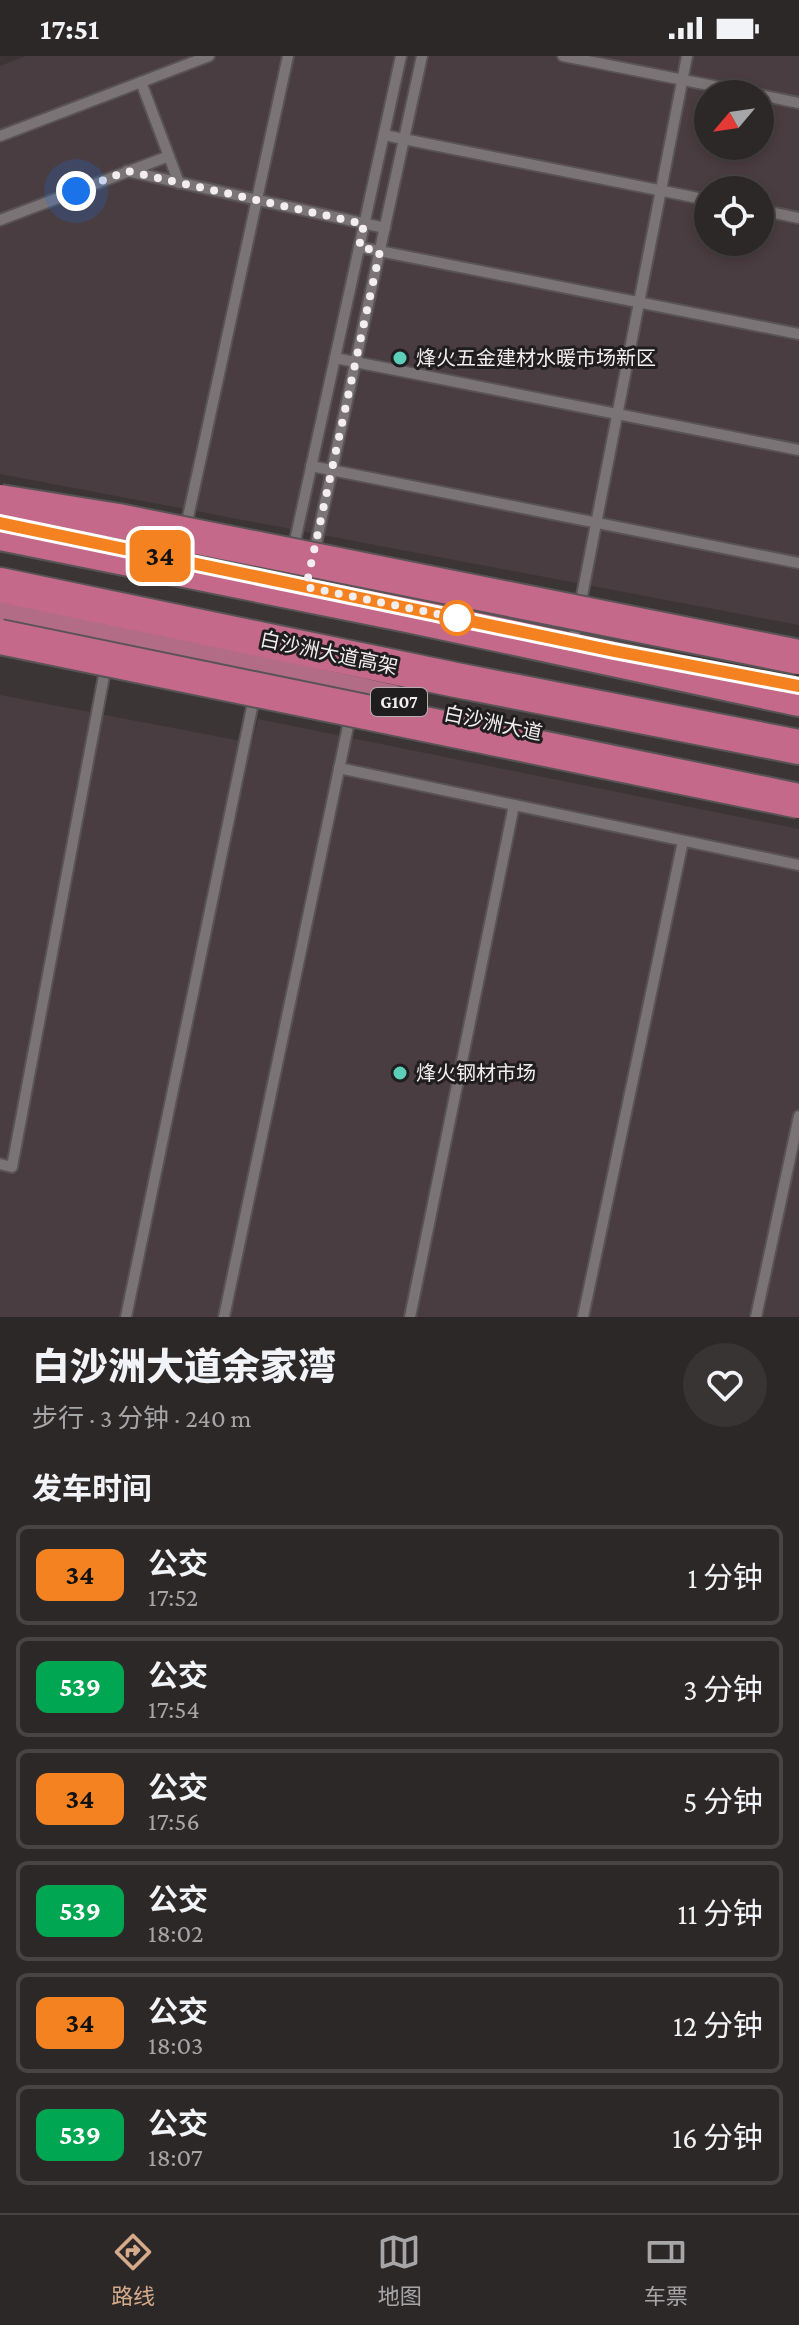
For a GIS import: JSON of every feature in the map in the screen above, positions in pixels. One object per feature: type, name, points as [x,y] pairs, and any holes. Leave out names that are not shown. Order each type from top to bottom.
[{"type":"highway","points":[[0,502],[118,521],[799,657]]},
{"type":"highway","points":[[0,533],[408,615],[799,699]]},
{"type":"highway","name":"白沙洲大道高架","points":[[0,585],[456,680],[799,747]]},
{"type":"highway","points":[[0,637],[799,801]]},
{"type":"main road","points":[[0,523],[799,686]]},
{"type":"main road","name":"白沙洲大道","points":[[0,615],[799,787]]},
{"type":"lane","points":[[0,136],[209,56]]},
{"type":"lane","points":[[182,545],[288,56]]},
{"type":"lane","points":[[289,568],[401,56]]},
{"type":"lane","points":[[310,572],[422,56]]},
{"type":"lane","points":[[563,56],[694,82]]},
{"type":"lane","points":[[573,642],[687,56]]},
{"type":"lane","points":[[141,82],[179,183]]},
{"type":"lane","points":[[774,98],[799,103]]},
{"type":"lane","points":[[384,135],[694,197]]},
{"type":"lane","points":[[0,220],[169,156]]},
{"type":"lane","points":[[127,171],[385,228]]},
{"type":"lane","points":[[774,213],[799,218]]},
{"type":"lane","points":[[359,247],[799,334]]},
{"type":"lane","points":[[335,358],[799,450]]},
{"type":"lane","points":[[311,466],[799,563]]},
{"type":"lane","points":[[0,1164],[12,1167],[111,640]]},
{"type":"lane","points":[[126,1317],[259,672]]},
{"type":"lane","points":[[224,1317],[355,693]]},
{"type":"lane","points":[[339,768],[799,865]]},
{"type":"lane","points":[[410,1317],[514,805]]},
{"type":"lane","points":[[583,1317],[683,841]]},
{"type":"lane","points":[[756,1317],[799,1116]]},
{"type":"shaded area","name":"烽火五金建材水暖市场新区","points":[[26,56],[799,56],[799,625],[0,474],[0,66]]},
{"type":"shaded area","name":"烽火钢材市场","points":[[0,695],[252,743],[258,719],[799,829],[799,1317],[0,1317]]},
{"type":"bus line","name":"34","points":[[0,523],[614,651],[799,686]]},
{"type":"place","name":"烽火五金建材水暖市场新区","points":[[400,358]]},
{"type":"place","name":"烽火钢材市场","points":[[400,1073]]},
{"type":"route","points":[[76,191],[127,171],[364,224],[359,247],[380,251],[306,587],[457,618]]}]
